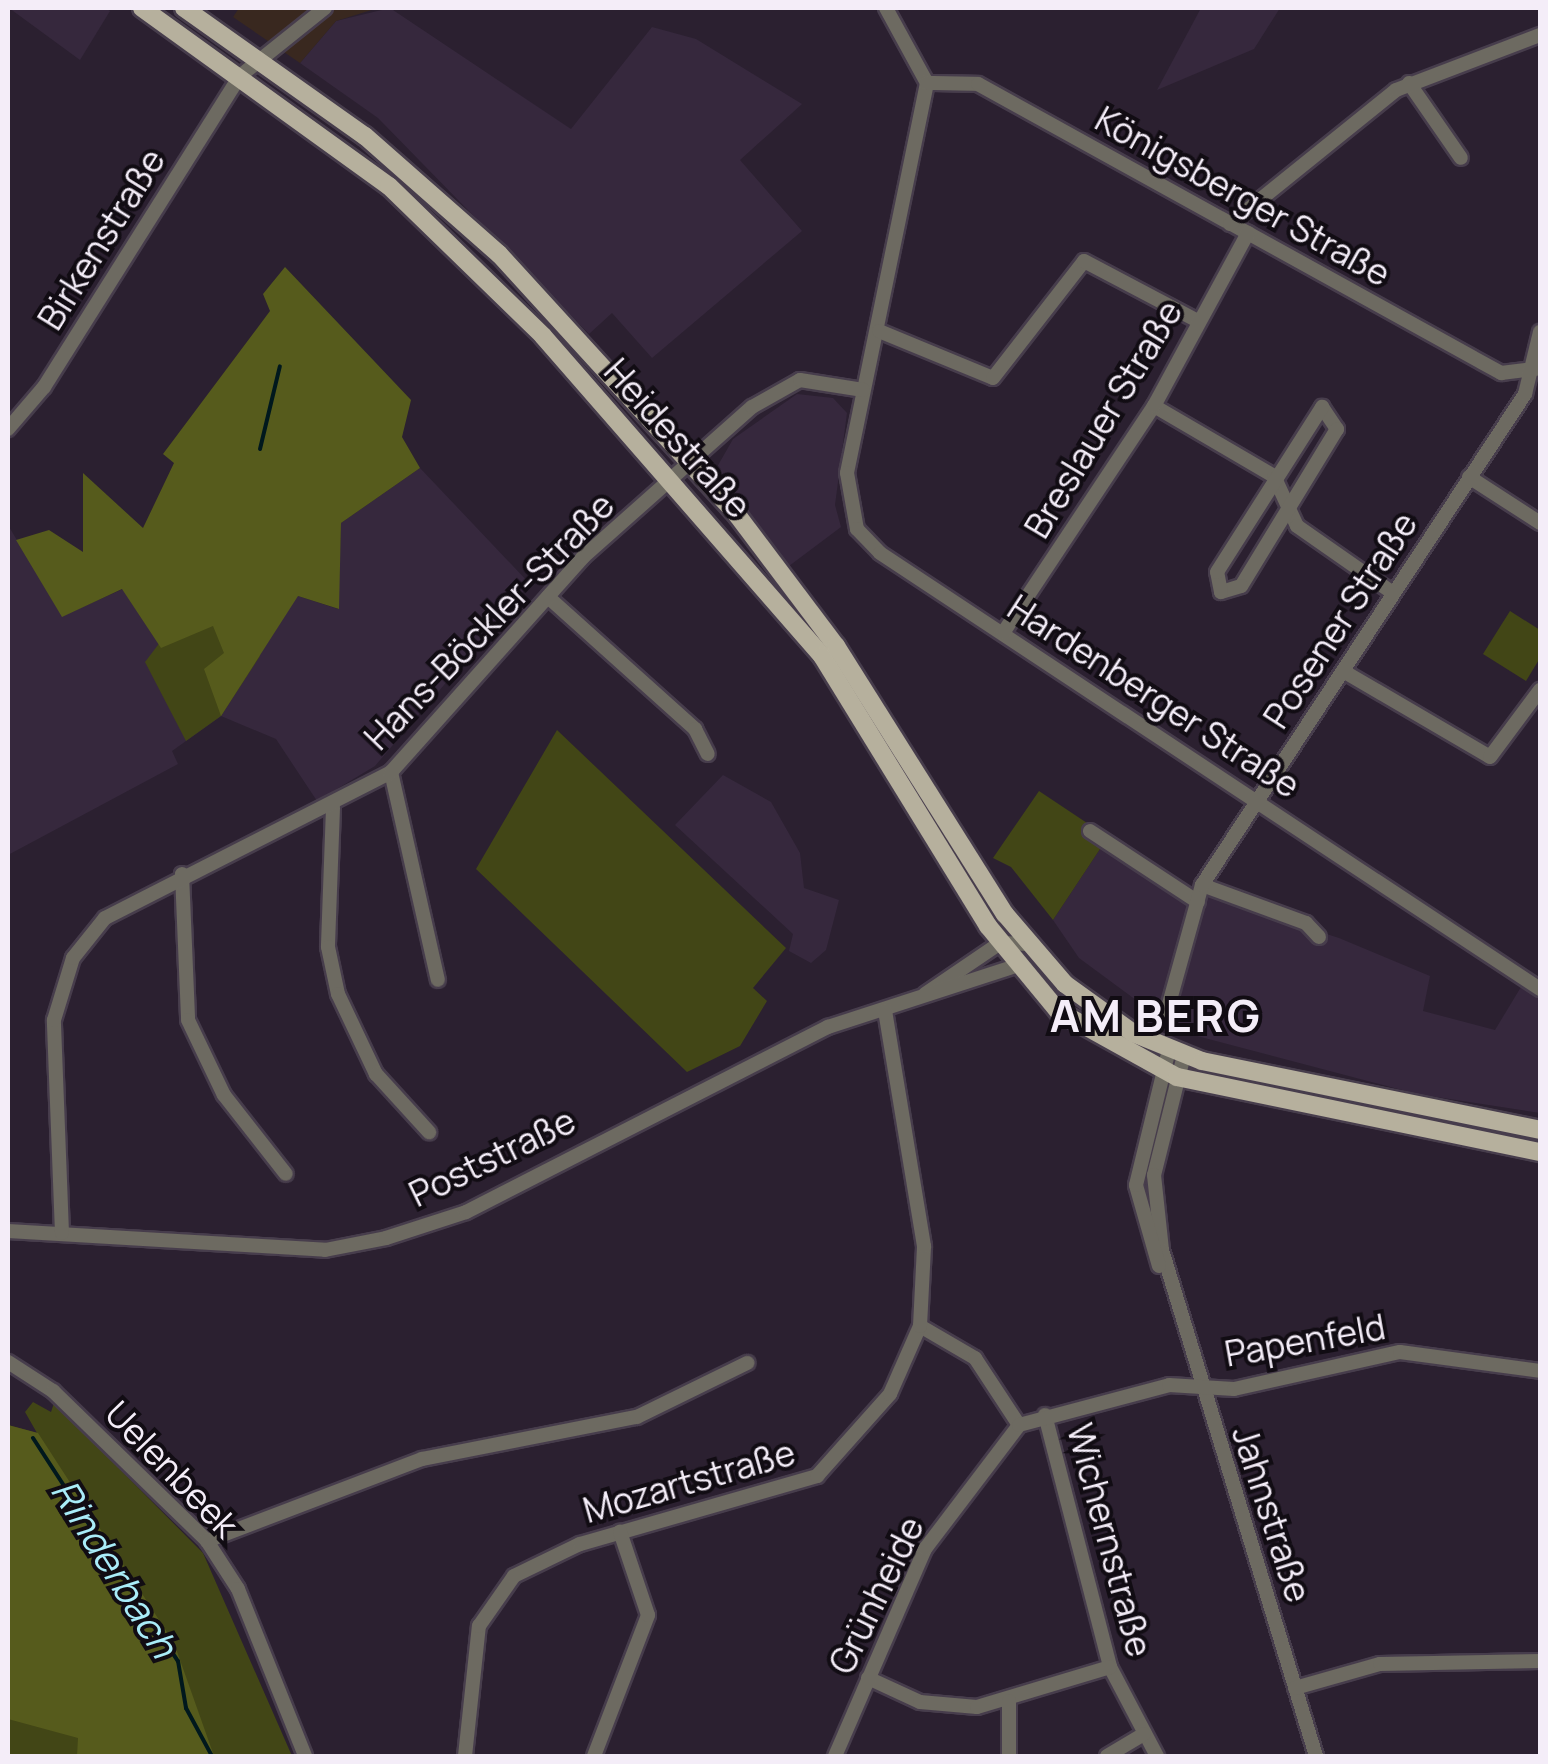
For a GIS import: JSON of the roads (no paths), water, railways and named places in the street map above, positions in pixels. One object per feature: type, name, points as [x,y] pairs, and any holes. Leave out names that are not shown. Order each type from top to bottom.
[{"type":"main road","name":"Heidestraße","points":[[142,8],[362,164],[482,271],[673,479],[822,656],[1000,944],[1058,1011],[1170,1075],[1540,1152]]},
{"type":"main road","name":"Heidestraße","points":[[184,8],[365,136],[500,254],[690,464],[836,646],[1028,944],[1100,1012],[1177,1052],[1540,1130]]},
{"type":"street","name":"Birkenstraße","points":[[8,430],[44,387],[240,76],[256,58],[326,8]]},
{"type":"street","points":[[886,8],[927,84]]},
{"type":"street","points":[[1230,224],[1409,83],[1540,35]]},
{"type":"street","points":[[1409,83],[1461,158]]},
{"type":"street","name":"Königsberger Straße","points":[[927,84],[978,84],[1501,372],[1534,369]]},
{"type":"street","name":"Hardenberger Straße","points":[[927,84],[846,484],[857,529],[880,554],[1539,986]]},
{"type":"street","name":"Breslauer Straße","points":[[1003,633],[1154,406],[1248,233]]},
{"type":"street","points":[[879,332],[993,378],[1084,261],[1198,321]]},
{"type":"street","name":"Posener Straße","points":[[1167,1011],[1202,885],[1524,394],[1534,369],[1540,332]]},
{"type":"street","name":"Hans-Böckler-Straße","points":[[62,1233],[53,1042],[64,978],[105,918],[182,874],[333,808],[391,772],[548,597],[752,407],[800,380],[863,390]]},
{"type":"street","points":[[1154,406],[1274,476],[1287,516],[1393,594]]},
{"type":"street","points":[[1315,410],[1336,416],[1287,516],[1237,591],[1221,592],[1215,577],[1274,476],[1315,410]]},
{"type":"street","points":[[1470,477],[1540,523]]},
{"type":"street","points":[[548,597],[695,729],[708,754]]},
{"type":"street","points":[[1343,671],[1478,756],[1500,750],[1540,690]]},
{"type":"street","points":[[391,772],[438,980]]},
{"type":"street","points":[[333,808],[328,947],[338,994],[376,1074],[429,1132]]},
{"type":"street","points":[[1090,831],[1198,902]]},
{"type":"street","points":[[182,874],[188,1020],[224,1095],[286,1174]]},
{"type":"street","points":[[1202,885],[1306,922],[1320,937]]},
{"type":"street","points":[[1000,944],[1028,944]]},
{"type":"street","name":"Poststraße","points":[[917,1001],[1000,944]]},
{"type":"street","name":"Poststraße","points":[[8,1231],[325,1250],[386,1238],[466,1212],[828,1027],[1016,966]]},
{"type":"street","name":"Mozartstraße","points":[[464,1756],[485,1612],[530,1566],[620,1532],[817,1476],[890,1394],[920,1326],[924,1246],[885,1010]]},
{"type":"street","name":"Jahnstraße","points":[[1177,1052],[1154,1175],[1170,1290],[1316,1756]]},
{"type":"street","name":"Wichernstraße","points":[[920,1326],[975,1358],[1019,1425]]},
{"type":"street","name":"Papenfeld","points":[[1198,1385],[1234,1389],[1410,1351],[1540,1371]]},
{"type":"street","name":"Uelenbeek","points":[[8,1362],[53,1390],[206,1541],[238,1589],[305,1756]]},
{"type":"street","points":[[206,1541],[422,1459],[637,1418],[747,1363]]},
{"type":"street","points":[[1019,1425],[1045,1416],[1198,1385]]},
{"type":"street","name":"Wichernstraße","points":[[1045,1416],[1110,1667],[1157,1756]]},
{"type":"street","name":"Grünheide","points":[[835,1756],[925,1549],[1019,1425]]},
{"type":"street","points":[[594,1756],[648,1615],[620,1532]]},
{"type":"street","points":[[1295,1688],[1380,1664],[1540,1661]]},
{"type":"street","points":[[868,1678],[920,1702],[1009,1701],[1110,1667]]},
{"type":"street","points":[[1009,1701],[1009,1756]]},
{"type":"street","points":[[1107,1756],[1144,1734]]},
{"type":"waterway","name":"Rinderbach","points":[[260,449],[280,366]]},
{"type":"waterway","name":"Rinderbach","points":[[33,1438],[178,1661],[186,1708],[212,1756]]},
{"type":"district","name":"AM BERG","points":[[1156,1016]]}]
